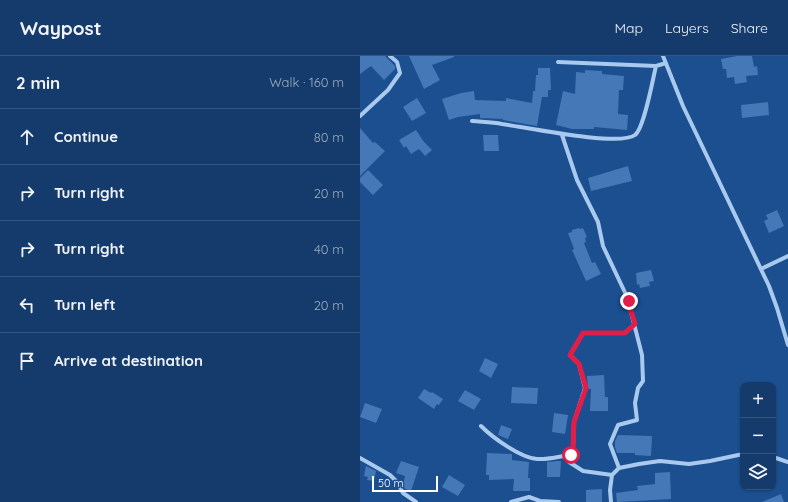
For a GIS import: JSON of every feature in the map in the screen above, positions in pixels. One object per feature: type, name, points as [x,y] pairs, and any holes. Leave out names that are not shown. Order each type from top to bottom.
[{"type":"street","points":[[360,116],[388,90],[400,73],[397,62],[390,56]]},
{"type":"street","points":[[663,56],[683,106],[761,269],[777,308],[788,345]]},
{"type":"street","points":[[558,62],[656,66],[666,63]]},
{"type":"street","points":[[472,121],[500,124],[562,135],[629,138],[636,134],[644,117],[656,66]]},
{"type":"street","points":[[562,135],[577,180],[598,222],[603,246],[629,301],[642,355],[642,382],[638,388],[635,403],[637,420],[618,425],[610,444],[619,468]]},
{"type":"street","points":[[761,269],[788,256]]},
{"type":"street","points":[[612,475],[583,471],[569,462],[573,448],[574,422],[586,388],[579,364],[570,355],[583,333],[625,333],[635,324]]},
{"type":"street","points":[[481,426],[488,434],[526,458],[538,460],[571,455]]},
{"type":"street","points":[[611,502],[610,490],[612,475],[619,468],[660,461],[689,464],[740,455]]},
{"type":"street","points":[[360,458],[390,475],[397,482],[404,493],[416,502]]},
{"type":"street","points":[[776,458],[788,462]]},
{"type":"street","points":[[510,502],[529,497],[540,501],[559,502]]},
{"type":"building","points":[[360,56],[385,56],[395,66],[395,69],[384,80],[371,66],[360,74]]},
{"type":"building","points":[[409,56],[454,57],[432,65],[440,80],[424,89]]},
{"type":"building","points":[[737,56],[752,56],[754,67],[757,66],[758,75],[746,76],[747,82],[735,84],[734,77],[727,78],[726,69],[723,69],[721,59]]},
{"type":"building","points":[[538,68],[550,68],[551,90],[548,90],[548,97],[542,97],[537,126],[503,119],[480,118],[480,114],[458,117],[449,120],[442,99],[461,93],[474,91],[475,100],[506,101],[506,98],[532,103]]},
{"type":"building","points":[[585,70],[602,71],[602,74],[624,76],[623,90],[619,90],[618,114],[628,115],[627,130],[594,127],[594,129],[572,129],[556,125],[563,91],[575,94],[576,72],[585,73]]},
{"type":"building","points":[[417,98],[426,113],[412,121],[403,107]]},
{"type":"building","points":[[768,102],[769,115],[742,118],[741,105]]},
{"type":"building","points":[[360,128],[373,143],[375,142],[385,151],[360,176]]},
{"type":"building","points":[[416,130],[424,142],[432,150],[425,156],[419,149],[411,154],[406,146],[404,148],[399,140]]},
{"type":"building","points":[[483,135],[498,135],[499,151],[484,151]]},
{"type":"building","points":[[628,166],[632,181],[591,191],[588,178]]},
{"type":"building","points":[[368,170],[383,185],[373,195],[360,182],[360,178]]},
{"type":"building","points":[[777,210],[784,226],[769,233],[764,221],[768,219],[766,215]]},
{"type":"building","points":[[579,228],[583,228],[587,237],[585,238],[586,242],[584,243],[592,263],[595,262],[601,274],[586,281],[572,250],[574,249],[568,233]]},
{"type":"building","points":[[651,270],[654,281],[649,282],[650,286],[640,288],[639,284],[637,285],[636,273]]},
{"type":"building","points":[[485,358],[498,364],[491,378],[479,371]]},
{"type":"building","points":[[604,375],[605,397],[608,397],[608,411],[590,411],[591,389],[588,389],[587,376]]},
{"type":"building","points":[[512,387],[538,388],[537,404],[511,403]]},
{"type":"building","points":[[424,389],[443,399],[434,409],[418,398]]},
{"type":"building","points":[[465,390],[481,399],[474,410],[458,401]]},
{"type":"building","points":[[365,403],[382,409],[376,423],[360,417]]},
{"type":"building","points":[[554,413],[568,415],[565,434],[552,432]]},
{"type":"building","points":[[501,425],[512,429],[508,439],[498,435]]},
{"type":"building","points":[[618,435],[652,436],[651,456],[635,455],[635,453],[617,453],[615,441]]},
{"type":"building","points":[[487,453],[512,454],[512,460],[529,462],[528,478],[530,478],[530,491],[513,491],[514,479],[489,480],[489,475],[486,475]]},
{"type":"building","points":[[401,461],[419,467],[411,491],[405,489],[403,485],[405,476],[396,473]]},
{"type":"building","points":[[561,461],[560,477],[547,477],[547,462]]},
{"type":"building","points":[[366,466],[376,471],[374,481],[367,480],[368,477],[364,476]]},
{"type":"building","points":[[670,472],[671,499],[617,502],[616,493],[638,490],[637,486],[655,484],[655,473]]},
{"type":"building","points":[[449,475],[465,485],[458,496],[442,487]]},
{"type":"building","points":[[602,489],[602,502],[586,502],[586,490]]},
{"type":"building","points":[[781,494],[784,502],[762,502]]},
{"type":"route","points":[[571,455],[573,448],[574,422],[586,388],[579,364],[570,355],[583,333],[625,333],[635,324],[629,301]]}]
